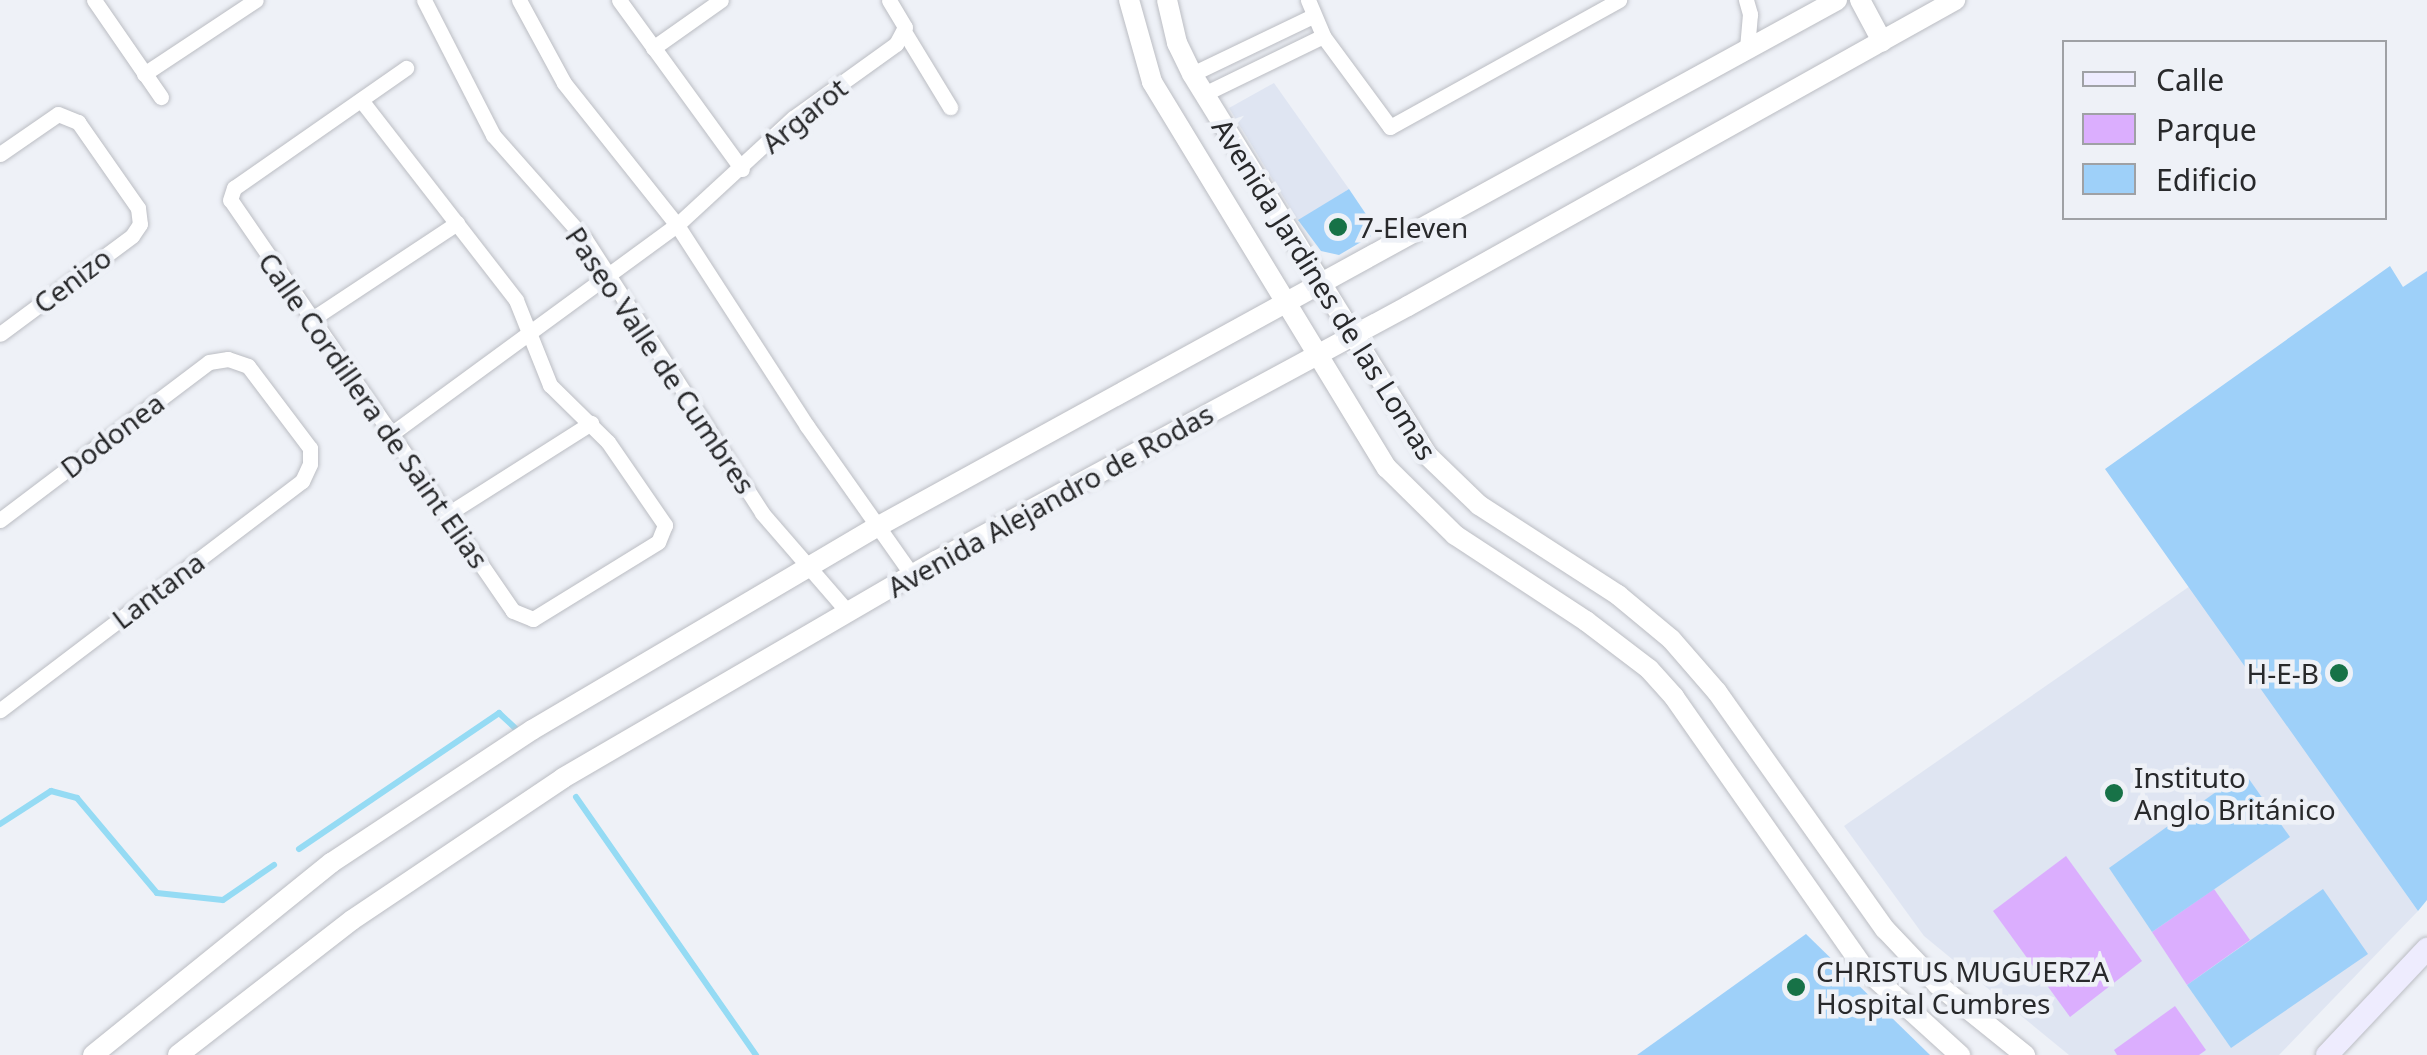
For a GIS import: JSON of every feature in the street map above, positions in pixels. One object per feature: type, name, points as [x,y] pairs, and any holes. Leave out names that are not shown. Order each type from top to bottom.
[{"type":"main road","points":[[2327,1055],[2427,949]]},
{"type":"street","points":[[94,0],[161,98]]},
{"type":"street","points":[[144,74],[256,0]]},
{"type":"street","name":"Paseo Valle de Cumbres","points":[[424,0],[493,135],[611,275],[744,485],[847,611]]},
{"type":"street","points":[[518,0],[564,83],[677,225],[876,527],[912,575]]},
{"type":"street","points":[[619,0],[742,169]]},
{"type":"street","points":[[653,48],[720,0]]},
{"type":"street","points":[[889,0],[950,106]]},
{"type":"street","name":"Avenida Jardines de las Lomas","points":[[1129,0],[1152,82],[1387,468],[1429,513],[1620,644],[1648,669],[1674,698],[1864,968],[1960,1055]]},
{"type":"street","name":"Avenida Jardines de las Lomas","points":[[1168,0],[1177,43],[1192,74],[1412,435],[1443,475],[1479,505],[1618,595],[1671,639],[1717,692],[1885,928],[1938,984],[2025,1055]]},
{"type":"street","points":[[1192,74],[1310,8],[1323,36],[1390,127],[1620,0]]},
{"type":"street","points":[[1746,0],[1750,14],[1747,49]]},
{"type":"street","points":[[93,1055],[306,882],[388,822],[808,567],[1837,0]]},
{"type":"street","points":[[1860,0],[1882,41]]},
{"type":"street","name":"Avenida Alejandro de Rodas","points":[[178,1055],[419,873],[563,778],[847,611],[1956,0]]},
{"type":"street","name":"Argarot","points":[[392,434],[677,225],[793,118],[896,44],[905,33]]},
{"type":"street","points":[[1204,94],[1323,36]]},
{"type":"street","points":[[406,68],[361,100],[516,300],[550,385],[591,423],[446,515]]},
{"type":"street","name":"Calle Cordillera de Saint Elias","points":[[361,100],[230,196],[232,205],[512,611],[524,619],[544,614],[626,563],[658,542],[666,530],[662,517],[591,423]]},
{"type":"street","name":"Cenizo","points":[[0,154],[58,114],[78,122],[138,208],[140,224],[132,236],[0,334]]},
{"type":"street","points":[[312,319],[457,223]]},
{"type":"street","name":"Dodonea","points":[[0,520],[209,362],[228,358],[248,366],[310,448],[310,464]]},
{"type":"street","name":"Lantana","points":[[0,710],[302,481],[310,464]]},
{"type":"shaded area","points":[[1274,83],[1349,189],[1298,221],[1229,108]]},
{"type":"shaded area","name":"Instituto Anglo Británico","points":[[2190,586],[2418,911],[2279,1055],[2069,1055],[1924,936],[1844,826]]},
{"type":"green space","points":[[2066,856],[2142,961],[2070,1017],[1993,911]]},
{"type":"green space","points":[[2214,889],[2250,940],[2187,985],[2152,932]]},
{"type":"green space","points":[[2175,1006],[2206,1050],[2199,1055],[2117,1055],[2114,1050]]},
{"type":"building","name":"7-Eleven","points":[[1349,189],[1378,232],[1339,255],[1321,251],[1298,220]]},
{"type":"building","name":"H-E-B","points":[[2390,266],[2403,287],[2427,271],[2427,900],[2418,911],[2105,469]]},
{"type":"building","points":[[2244,772],[2290,837],[2152,932],[2109,868]]},
{"type":"building","points":[[2323,889],[2368,954],[2231,1048],[2187,985]]},
{"type":"building","name":"CHRISTUS MUGUERZA Hospital Cumbres","points":[[1806,934],[1930,1055],[1637,1055]]},
{"type":"waterway","points":[[299,849],[499,713],[516,729]]},
{"type":"waterway","points":[[0,824],[51,791],[77,798],[157,893],[223,900],[274,865]]},
{"type":"waterway","points":[[576,797],[756,1055]]},
{"type":"place","name":"7-Eleven","points":[[1338,227]]},
{"type":"place","name":"H-E-B","points":[[2339,673]]},
{"type":"place","name":"Instituto Anglo Británico","points":[[2114,793]]},
{"type":"place","name":"CHRISTUS MUGUERZA Hospital Cumbres","points":[[1796,987]]}]
